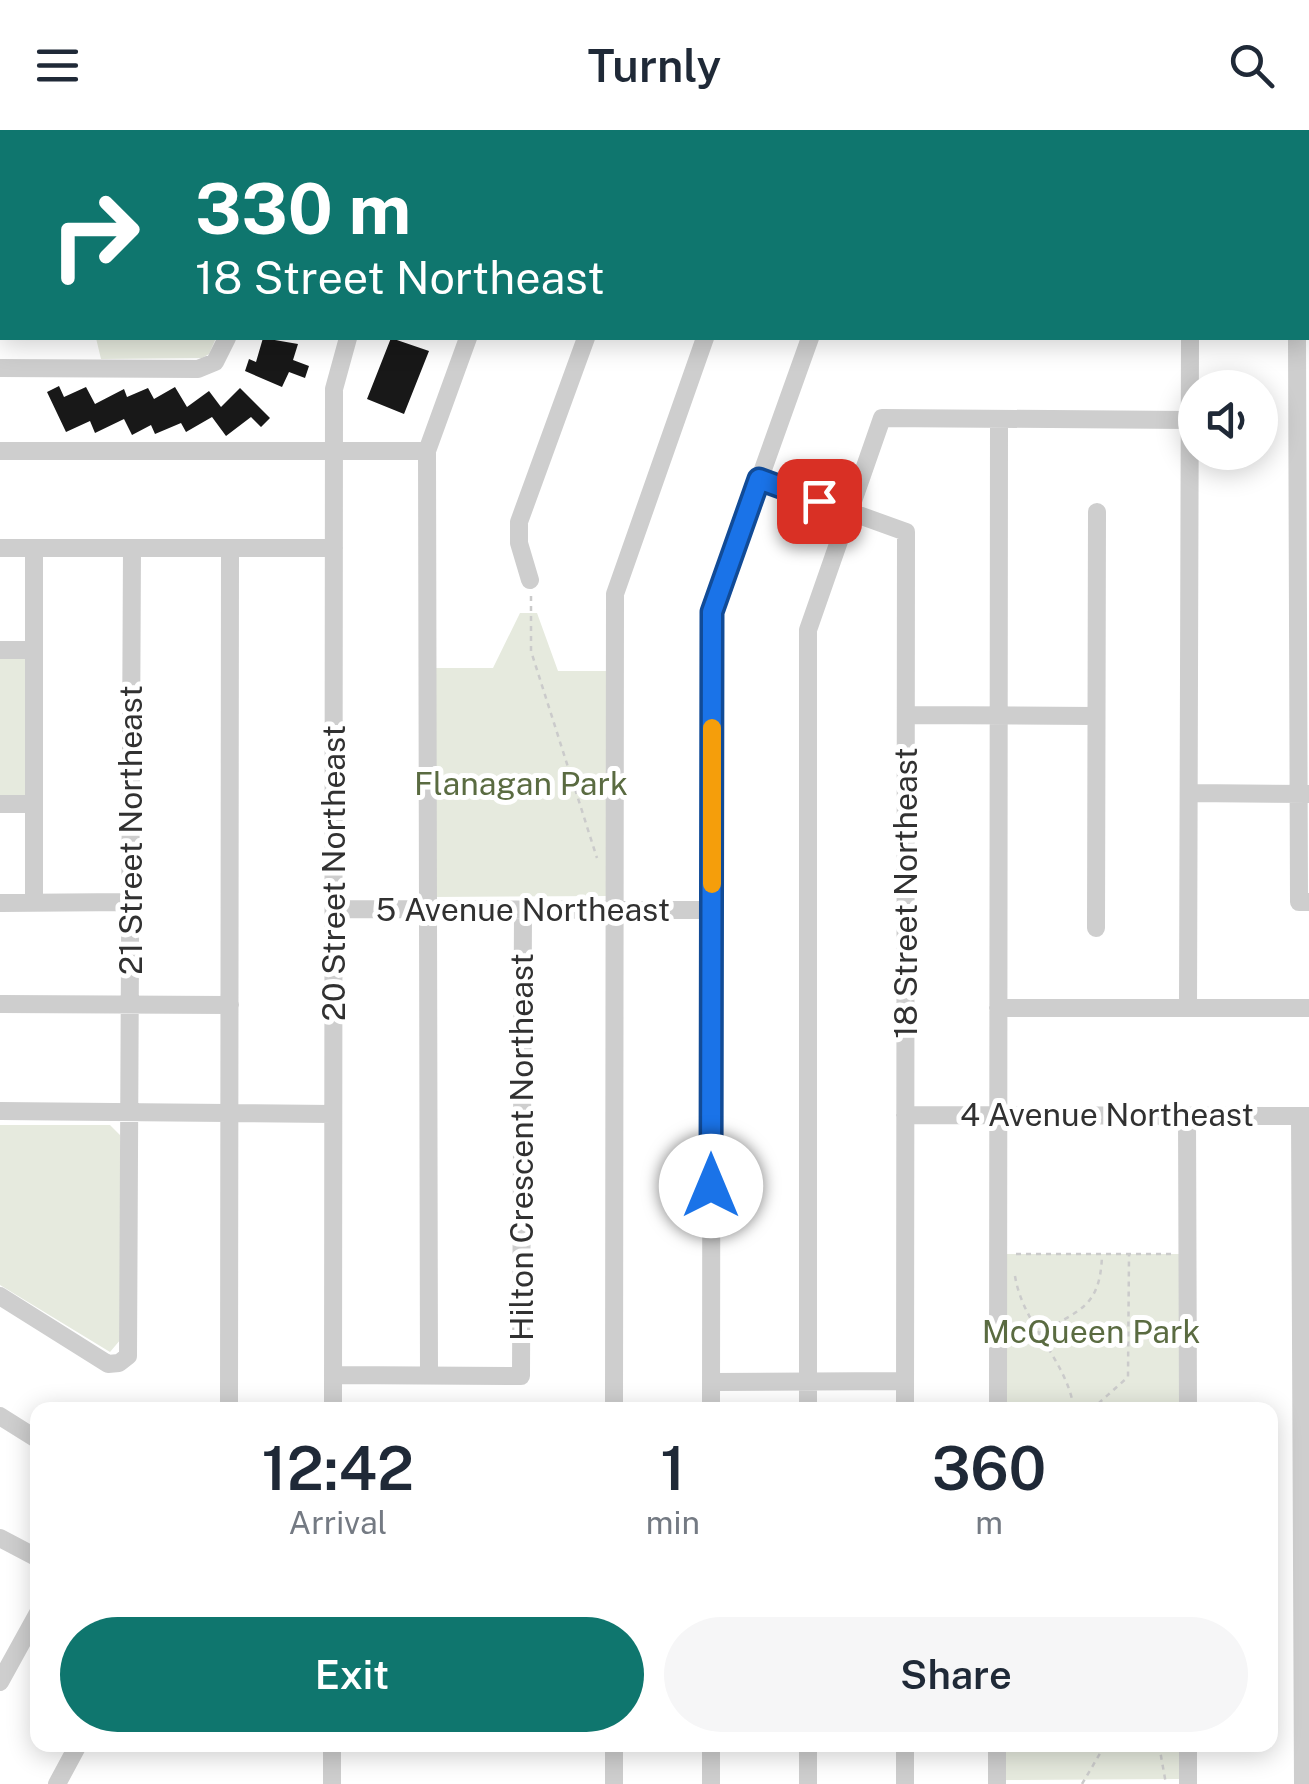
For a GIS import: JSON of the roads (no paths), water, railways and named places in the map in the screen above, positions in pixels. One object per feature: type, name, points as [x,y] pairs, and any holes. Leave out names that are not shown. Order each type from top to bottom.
[{"type":"street","points":[[0,368],[198,369],[215,362],[226,340]]},
{"type":"street","name":"20 Street Northeast","points":[[333,1402],[334,389],[347,340]]},
{"type":"street","points":[[429,1376],[427,451],[467,340]]},
{"type":"street","points":[[530,580],[518,543],[518,522],[585,340]]},
{"type":"street","points":[[614,1402],[615,594],[704,340]]},
{"type":"street","points":[[711,1402],[712,612],[809,340]]},
{"type":"street","points":[[1190,340],[1190,370]]},
{"type":"street","points":[[1297,340],[1303,528],[1304,902]]},
{"type":"street","points":[[808,1402],[808,630],[882,418],[1178,420]]},
{"type":"street","points":[[998,1402],[999,418]]},
{"type":"street","points":[[0,451],[427,451]]},
{"type":"street","points":[[1188,1008],[1190,470]]},
{"type":"street","name":"18 Street Northeast","points":[[759,479],[906,532],[905,1402]]},
{"type":"street","points":[[1096,512],[1096,928]]},
{"type":"street","points":[[0,548],[334,548]]},
{"type":"street","points":[[34,548],[34,902]]},
{"type":"street","name":"21 Street Northeast","points":[[0,1296],[108,1364],[120,1363],[128,1356],[132,548]]},
{"type":"street","points":[[229,1402],[230,548]]},
{"type":"street","points":[[0,650],[34,650]]},
{"type":"street","points":[[906,715],[1096,716]]},
{"type":"street","points":[[1189,793],[1304,794]]},
{"type":"street","points":[[0,804],[34,804]]},
{"type":"street","points":[[0,902],[131,902]]},
{"type":"street","name":"5 Avenue Northeast","points":[[334,909],[712,910]]},
{"type":"street","name":"Hilton Crescent Northeast","points":[[333,1375],[521,1376],[523,910]]},
{"type":"street","points":[[0,1004],[230,1005]]},
{"type":"street","points":[[998,1008],[1309,1008]]},
{"type":"street","points":[[0,1112],[333,1114]]},
{"type":"street","name":"4 Avenue Northeast","points":[[906,1115],[1304,1116]]},
{"type":"street","points":[[1187,1116],[1188,1402]]},
{"type":"street","points":[[1302,1784],[1304,1116]]},
{"type":"street","points":[[711,1382],[905,1380]]},
{"type":"street","points":[[0,1416],[30,1435]]},
{"type":"street","points":[[0,1538],[30,1554]]},
{"type":"street","points":[[0,1682],[30,1628]]},
{"type":"street","points":[[57,1784],[74,1752]]},
{"type":"street","points":[[332,1752],[332,1784]]},
{"type":"street","points":[[614,1752],[614,1784]]},
{"type":"street","points":[[711,1752],[711,1784]]},
{"type":"street","points":[[808,1752],[808,1784]]},
{"type":"street","points":[[905,1752],[905,1784]]},
{"type":"street","points":[[997,1752],[997,1784]]},
{"type":"street","points":[[1188,1752],[1188,1784]]},
{"type":"park label","name":"Flanagan Park","points":[[521,784]]},
{"type":"park label","name":"McQueen Park","points":[[1091,1332]]}]
